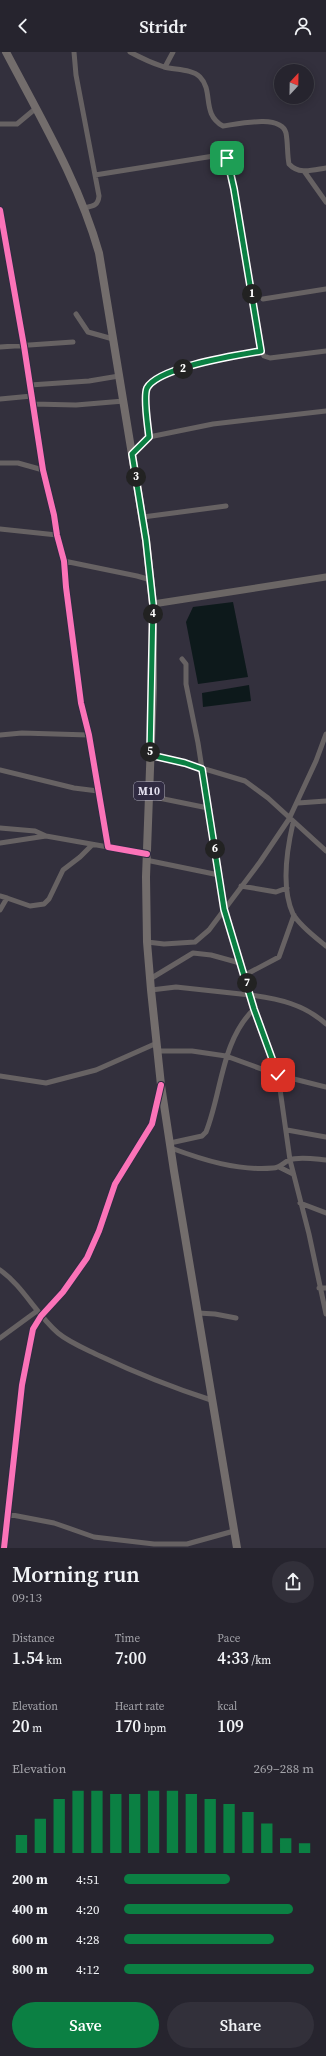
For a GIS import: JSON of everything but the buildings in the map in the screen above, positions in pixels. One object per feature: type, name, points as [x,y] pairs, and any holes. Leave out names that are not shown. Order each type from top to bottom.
[{"type":"main road","name":"M10","points":[[6,52],[65,166],[84,208],[99,253],[143,517],[153,604],[146,857],[147,942],[150,990],[161,1085],[170,1145],[211,1400],[237,1548]]},
{"type":"main road","points":[[153,604],[326,577]]},
{"type":"street","points":[[74,52],[76,75],[95,175],[98,202],[96,205],[84,208]]},
{"type":"street","points":[[130,52],[144,60],[165,67],[194,73],[201,78],[206,89],[209,111],[218,123],[223,126],[270,121],[278,124],[286,133],[290,164],[296,169],[304,171],[326,168]]},
{"type":"street","points":[[165,67],[173,52]]},
{"type":"street","points":[[0,124],[17,124],[35,108]]},
{"type":"street","points":[[95,175],[220,155],[225,156],[234,189],[261,351],[264,356],[270,358],[326,352]]},
{"type":"street","points":[[304,171],[326,202]]},
{"type":"street","points":[[0,210],[24,346],[43,470],[64,561],[81,703],[90,735],[108,847]]},
{"type":"street","points":[[263,299],[326,289]]},
{"type":"street","points":[[76,314],[88,332],[113,339]]},
{"type":"street","points":[[0,347],[73,342]]},
{"type":"street","points":[[149,437],[146,392],[154,380],[204,362],[261,351]]},
{"type":"street","points":[[30,385],[83,382],[119,376]]},
{"type":"street","points":[[0,399],[32,396]]},
{"type":"street","points":[[33,404],[76,405],[124,401]]},
{"type":"street","points":[[132,454],[149,437],[214,424],[326,411]]},
{"type":"street","points":[[0,463],[18,463],[43,470]]},
{"type":"street","points":[[143,517],[226,506]]},
{"type":"street","points":[[0,529],[57,535]]},
{"type":"street","points":[[64,561],[151,580]]},
{"type":"street","points":[[182,659],[186,664],[186,684],[202,769],[224,909],[254,1009],[278,1075],[287,1130],[290,1160],[309,1234],[326,1314]]},
{"type":"street","points":[[0,735],[22,733],[90,735]]},
{"type":"street","points":[[193,953],[195,942],[208,930],[291,821],[326,734]]},
{"type":"street","points":[[150,755],[185,763],[245,781],[268,798],[326,852]]},
{"type":"street","points":[[0,770],[74,788],[98,791]]},
{"type":"street","points":[[148,796],[208,808]]},
{"type":"street","points":[[298,803],[326,800]]},
{"type":"street","points":[[291,821],[287,888],[294,915],[326,946]]},
{"type":"street","points":[[0,828],[35,831],[46,836],[108,847],[219,875]]},
{"type":"street","points":[[0,843],[46,836]]},
{"type":"street","points":[[0,896],[30,906],[44,904],[49,899],[63,870],[80,857],[92,844]]},
{"type":"street","points":[[241,886],[276,892],[287,888]]},
{"type":"street","points":[[0,910],[7,898]]},
{"type":"street","points":[[245,975],[279,957],[294,915]]},
{"type":"street","points":[[147,942],[164,944],[195,942]]},
{"type":"street","points":[[150,979],[193,953],[211,955],[240,962]]},
{"type":"street","points":[[150,990],[176,988],[250,995],[284,1001],[300,1006],[326,1024]]},
{"type":"street","points":[[170,1145],[202,1136],[206,1132],[226,1056],[240,1027],[254,1009]]},
{"type":"street","points":[[0,1076],[46,1083],[96,1070],[157,1047],[226,1056],[278,1075],[326,1087]]},
{"type":"street","points":[[4,1548],[22,1385],[34,1329],[41,1316],[62,1292],[87,1258],[99,1231],[115,1184],[152,1124],[161,1085]]},
{"type":"street","points":[[287,1130],[326,1137]]},
{"type":"street","points":[[170,1145],[208,1160],[250,1168],[279,1168],[293,1174]]},
{"type":"street","points":[[279,1168],[290,1160],[298,1158],[326,1160]]},
{"type":"street","points":[[300,1203],[326,1213]]},
{"type":"street","points":[[0,1270],[10,1277],[41,1316],[56,1331],[72,1343],[175,1388],[211,1400]]},
{"type":"street","points":[[320,1288],[326,1288]]},
{"type":"street","points":[[0,1338],[37,1311]]},
{"type":"street","points":[[198,1313],[215,1314],[236,1318]]},
{"type":"street","points":[[7,1514],[54,1523],[94,1537],[154,1544],[187,1544],[234,1531]]},
{"type":"shaded area","points":[[233,602],[248,677],[198,684],[186,622],[193,607]]},
{"type":"shaded area","points":[[249,685],[251,701],[203,707],[202,693]]},
{"type":"cycle path","points":[[0,210],[24,346],[43,470],[64,561],[81,703],[89,735],[108,847],[147,854]]},
{"type":"cycle path","points":[[4,1548],[22,1385],[33,1329],[41,1316],[63,1292],[87,1258],[99,1231],[115,1184],[152,1124],[161,1085]]},
{"type":"route","points":[[227,158],[234,189],[261,351],[204,362],[154,380],[146,392],[149,437],[132,454],[146,540],[153,604],[153,688],[150,755],[185,763],[202,769],[224,909],[254,1009],[278,1075]]}]
